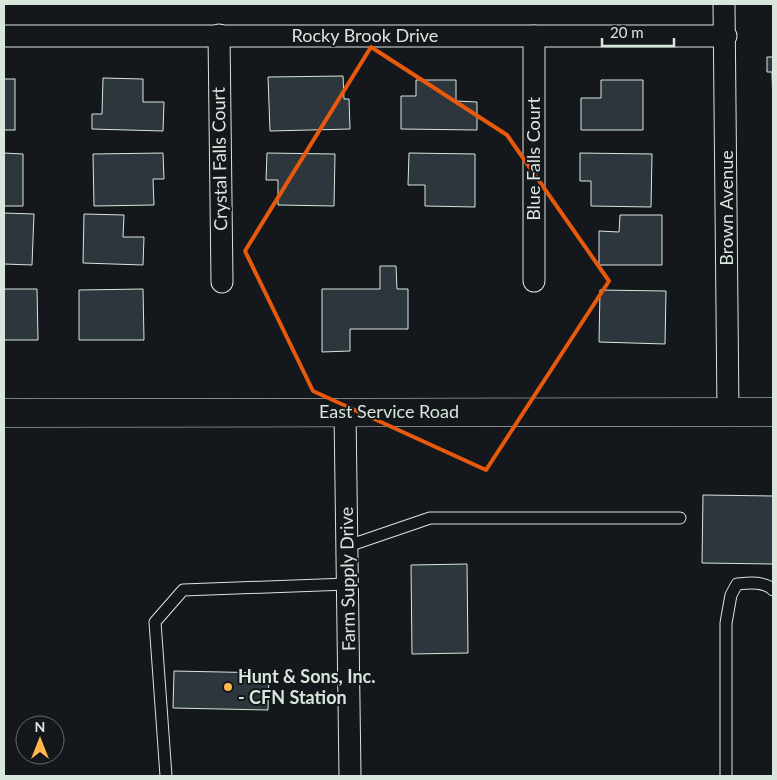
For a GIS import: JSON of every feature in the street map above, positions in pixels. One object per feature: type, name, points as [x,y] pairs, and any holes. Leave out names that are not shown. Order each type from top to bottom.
[{"type":"street","name":"Brown Avenue","points":[[724,4],[726,36],[728,412]]},
{"type":"street","name":"Crystal Falls Court","points":[[219,35],[222,282]]},
{"type":"street","name":"Rocky Brook Drive","points":[[4,36],[726,36]]},
{"type":"street","name":"Blue Falls Court","points":[[534,36],[534,281]]},
{"type":"street","name":"Farm Supply Drive","points":[[345,412],[350,776]]},
{"type":"street","name":"East Service Road","points":[[4,413],[773,412]]},
{"type":"lane","points":[[348,546],[430,518],[680,518]]},
{"type":"lane","points":[[726,776],[726,623],[730,595],[736,584],[750,582],[770,586],[773,590]]},
{"type":"lane","points":[[166,776],[154,622],[184,590],[348,584]]},
{"type":"highlighted area","points":[[371,47],[507,135],[609,281],[486,470],[313,391],[245,251]]},
{"type":"building","points":[[767,57],[773,57],[773,110],[772,72],[767,72]]},
{"type":"building","points":[[343,76],[344,99],[349,99],[350,129],[270,131],[268,77]]},
{"type":"building","points":[[103,78],[143,79],[143,102],[164,102],[163,131],[92,129],[92,114],[102,114]]},
{"type":"building","points":[[4,79],[15,79],[15,130],[4,130]]},
{"type":"building","points":[[416,80],[456,80],[456,101],[477,102],[477,130],[401,129],[401,96],[416,96]]},
{"type":"building","points":[[601,80],[643,80],[643,130],[581,130],[581,98],[601,98]]},
{"type":"building","points":[[4,153],[23,154],[23,206],[4,206]]},
{"type":"building","points":[[163,153],[164,179],[153,179],[154,205],[94,206],[93,154]]},
{"type":"building","points":[[267,153],[335,154],[334,206],[278,205],[278,180],[266,180]]},
{"type":"building","points":[[409,153],[475,154],[475,207],[425,206],[425,185],[408,185]]},
{"type":"building","points":[[580,153],[652,154],[651,207],[591,206],[591,181],[580,181]]},
{"type":"building","points":[[4,213],[34,214],[32,265],[4,264]]},
{"type":"building","points":[[84,214],[124,215],[123,237],[144,237],[143,265],[83,263]]},
{"type":"building","points":[[620,215],[662,215],[662,265],[599,265],[599,231],[619,232]]},
{"type":"building","points":[[380,266],[396,266],[397,289],[408,289],[408,329],[350,329],[350,351],[322,352],[322,289],[380,289]]},
{"type":"building","points":[[4,289],[37,289],[38,340],[4,340]]},
{"type":"building","points":[[143,289],[144,340],[79,340],[79,290]]},
{"type":"building","points":[[600,290],[666,291],[665,344],[599,342]]},
{"type":"building","points":[[703,495],[773,496],[773,564],[702,563]]},
{"type":"building","points":[[467,564],[468,653],[412,654],[411,565]]},
{"type":"building","points":[[174,671],[269,673],[268,710],[173,708]]},
{"type":"place","name":"Hunt & Sons, Inc. - CFN Station","points":[[228,687]]}]
